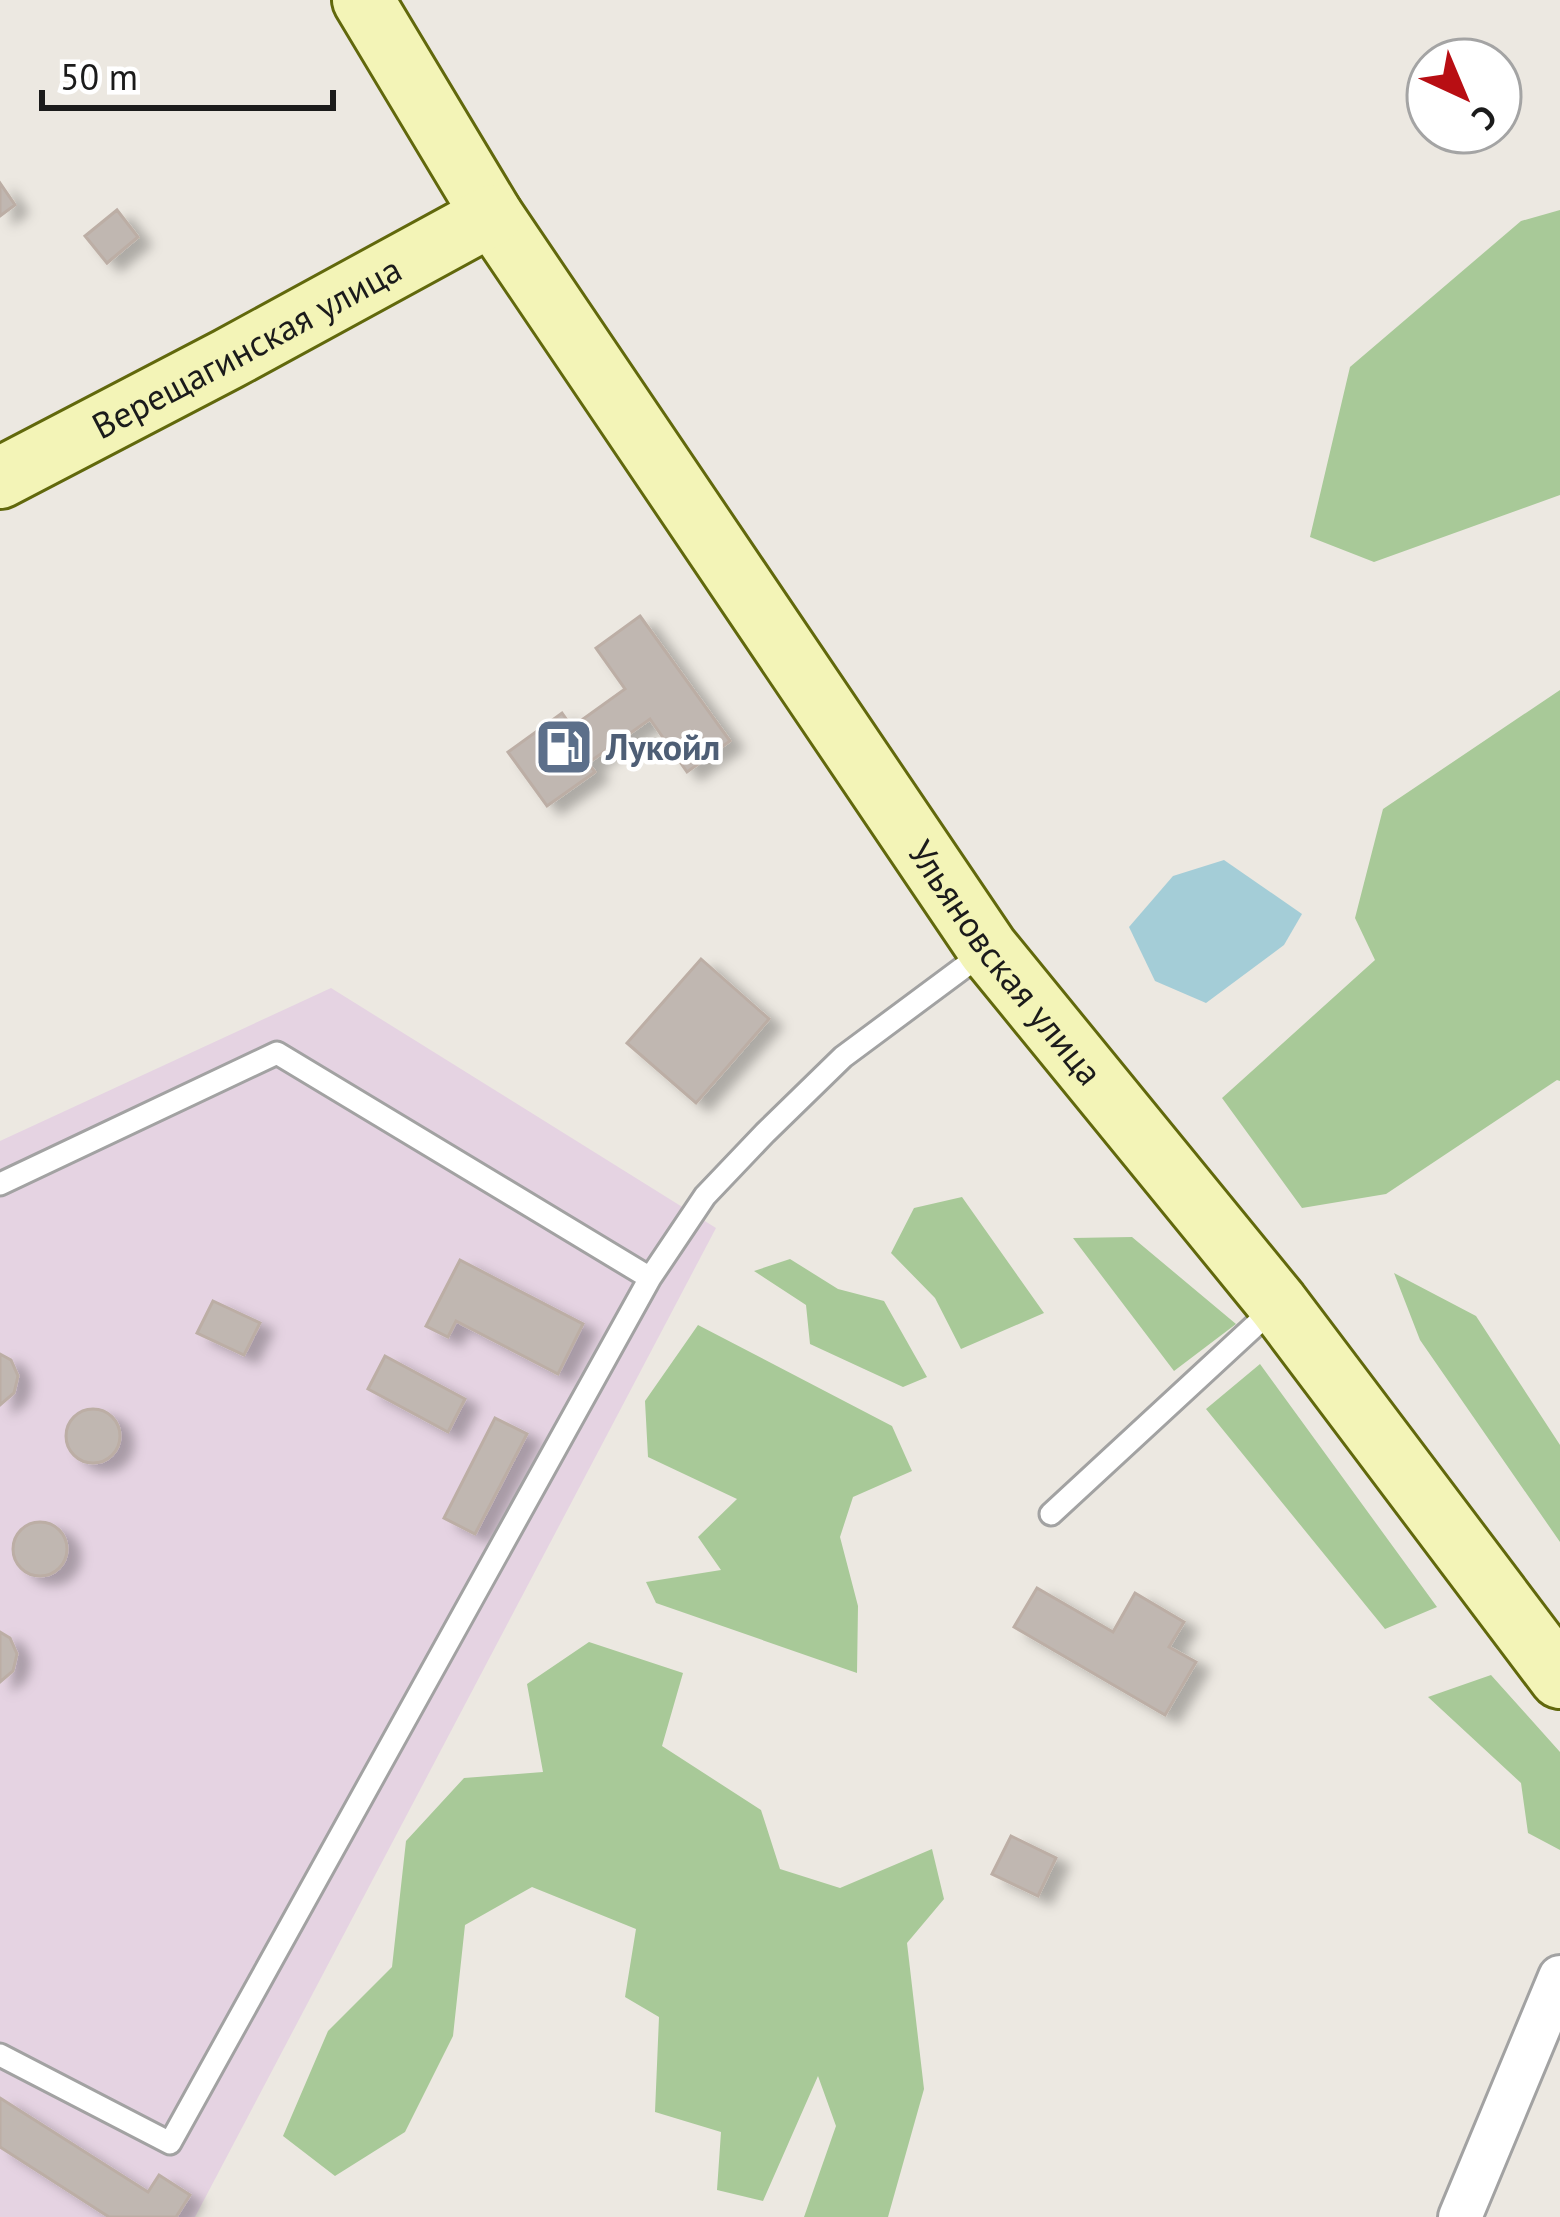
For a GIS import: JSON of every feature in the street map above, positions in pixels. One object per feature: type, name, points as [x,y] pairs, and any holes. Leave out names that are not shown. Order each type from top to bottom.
[{"type":"main road","name":"Ульяновская улица","points":[[363,0],[492,215],[988,949],[1278,1304],[1560,1678]]},
{"type":"main road","name":"Верещагинская улица","points":[[0,478],[492,215]]},
{"type":"street","points":[[1460,2217],[1560,1977]]},
{"type":"lane","points":[[0,2055],[170,2143],[650,1278],[705,1196],[843,1057],[988,949]]},
{"type":"lane","points":[[0,1184],[277,1053],[650,1278]]},
{"type":"lane","points":[[1051,1514],[1278,1304]]},
{"type":"shaded area","points":[[331,988],[716,1228],[195,2217],[0,2217],[0,1141]]},
{"type":"green space","points":[[1560,210],[1560,495],[1374,562],[1310,537],[1350,367],[1521,221]]},
{"type":"green space","points":[[1560,690],[1560,1081],[1386,1194],[1302,1208],[1222,1098],[1375,960],[1355,918],[1383,809]]},
{"type":"green space","points":[[962,1197],[1044,1313],[961,1349],[935,1298],[891,1253],[914,1208]]},
{"type":"green space","points":[[1132,1237],[1236,1324],[1174,1371],[1073,1238]]},
{"type":"green space","points":[[790,1259],[838,1289],[884,1301],[927,1377],[903,1387],[810,1344],[806,1305],[754,1271]]},
{"type":"green space","points":[[1394,1273],[1476,1316],[1560,1445],[1560,1542],[1420,1340]]},
{"type":"green space","points":[[698,1325],[892,1426],[912,1471],[853,1497],[840,1537],[858,1606],[857,1673],[656,1603],[646,1582],[721,1570],[698,1537],[737,1499],[648,1457],[645,1401]]},
{"type":"green space","points":[[1260,1364],[1437,1607],[1385,1629],[1206,1409]]},
{"type":"green space","points":[[589,1642],[683,1673],[662,1746],[761,1810],[780,1869],[840,1888],[932,1849],[944,1899],[907,1943],[924,2089],[888,2217],[804,2217],[836,2126],[818,2076],[763,2201],[717,2190],[721,2132],[655,2112],[659,2017],[625,1997],[636,1929],[532,1887],[465,1925],[453,2036],[405,2132],[335,2176],[283,2136],[328,2031],[392,1967],[406,1841],[464,1778],[543,1772],[527,1684]]},
{"type":"green space","points":[[1491,1675],[1560,1752],[1560,1850],[1528,1833],[1521,1783],[1428,1697]]},
{"type":"water","points":[[1224,860],[1302,914],[1284,945],[1206,1003],[1155,981],[1129,927],[1173,876]]},
{"type":"building","points":[[0,183],[15,205],[0,216]]},
{"type":"building","points":[[117,210],[138,237],[107,263],[85,236]]},
{"type":"building","points":[[640,616],[730,741],[687,772],[650,719],[588,763],[595,772],[547,806],[508,752],[562,713],[572,727],[625,689],[596,648]]},
{"type":"building","points":[[701,959],[769,1019],[696,1103],[627,1043]]},
{"type":"building","points":[[460,1260],[583,1324],[558,1374],[456,1321],[448,1337],[426,1326]]},
{"type":"building","points":[[213,1301],[260,1323],[244,1355],[197,1333]]},
{"type":"building","points":[[0,1354],[11,1360],[18,1376],[14,1393],[0,1405]]},
{"type":"building","points":[[385,1356],[465,1399],[448,1432],[368,1389]]},
{"type":"building","points":[[93,1409],[112,1417],[120,1436],[112,1455],[93,1463],[74,1455],[66,1436],[74,1417]]},
{"type":"building","points":[[495,1418],[527,1434],[475,1534],[444,1518]]},
{"type":"building","points":[[40,1522],[59,1530],[67,1549],[59,1568],[40,1576],[21,1568],[13,1549],[21,1530]]},
{"type":"building","points":[[1037,1588],[1113,1632],[1135,1593],[1184,1622],[1169,1647],[1196,1662],[1165,1715],[1014,1627]]},
{"type":"building","points":[[0,1632],[10,1638],[17,1654],[13,1671],[0,1682]]},
{"type":"building","points":[[1011,1836],[1056,1858],[1038,1896],[992,1874]]},
{"type":"building","points":[[0,2098],[148,2192],[159,2175],[190,2195],[176,2217],[109,2217],[0,2147]]},
{"type":"place","name":"Лукойл","points":[[564,747]]}]
